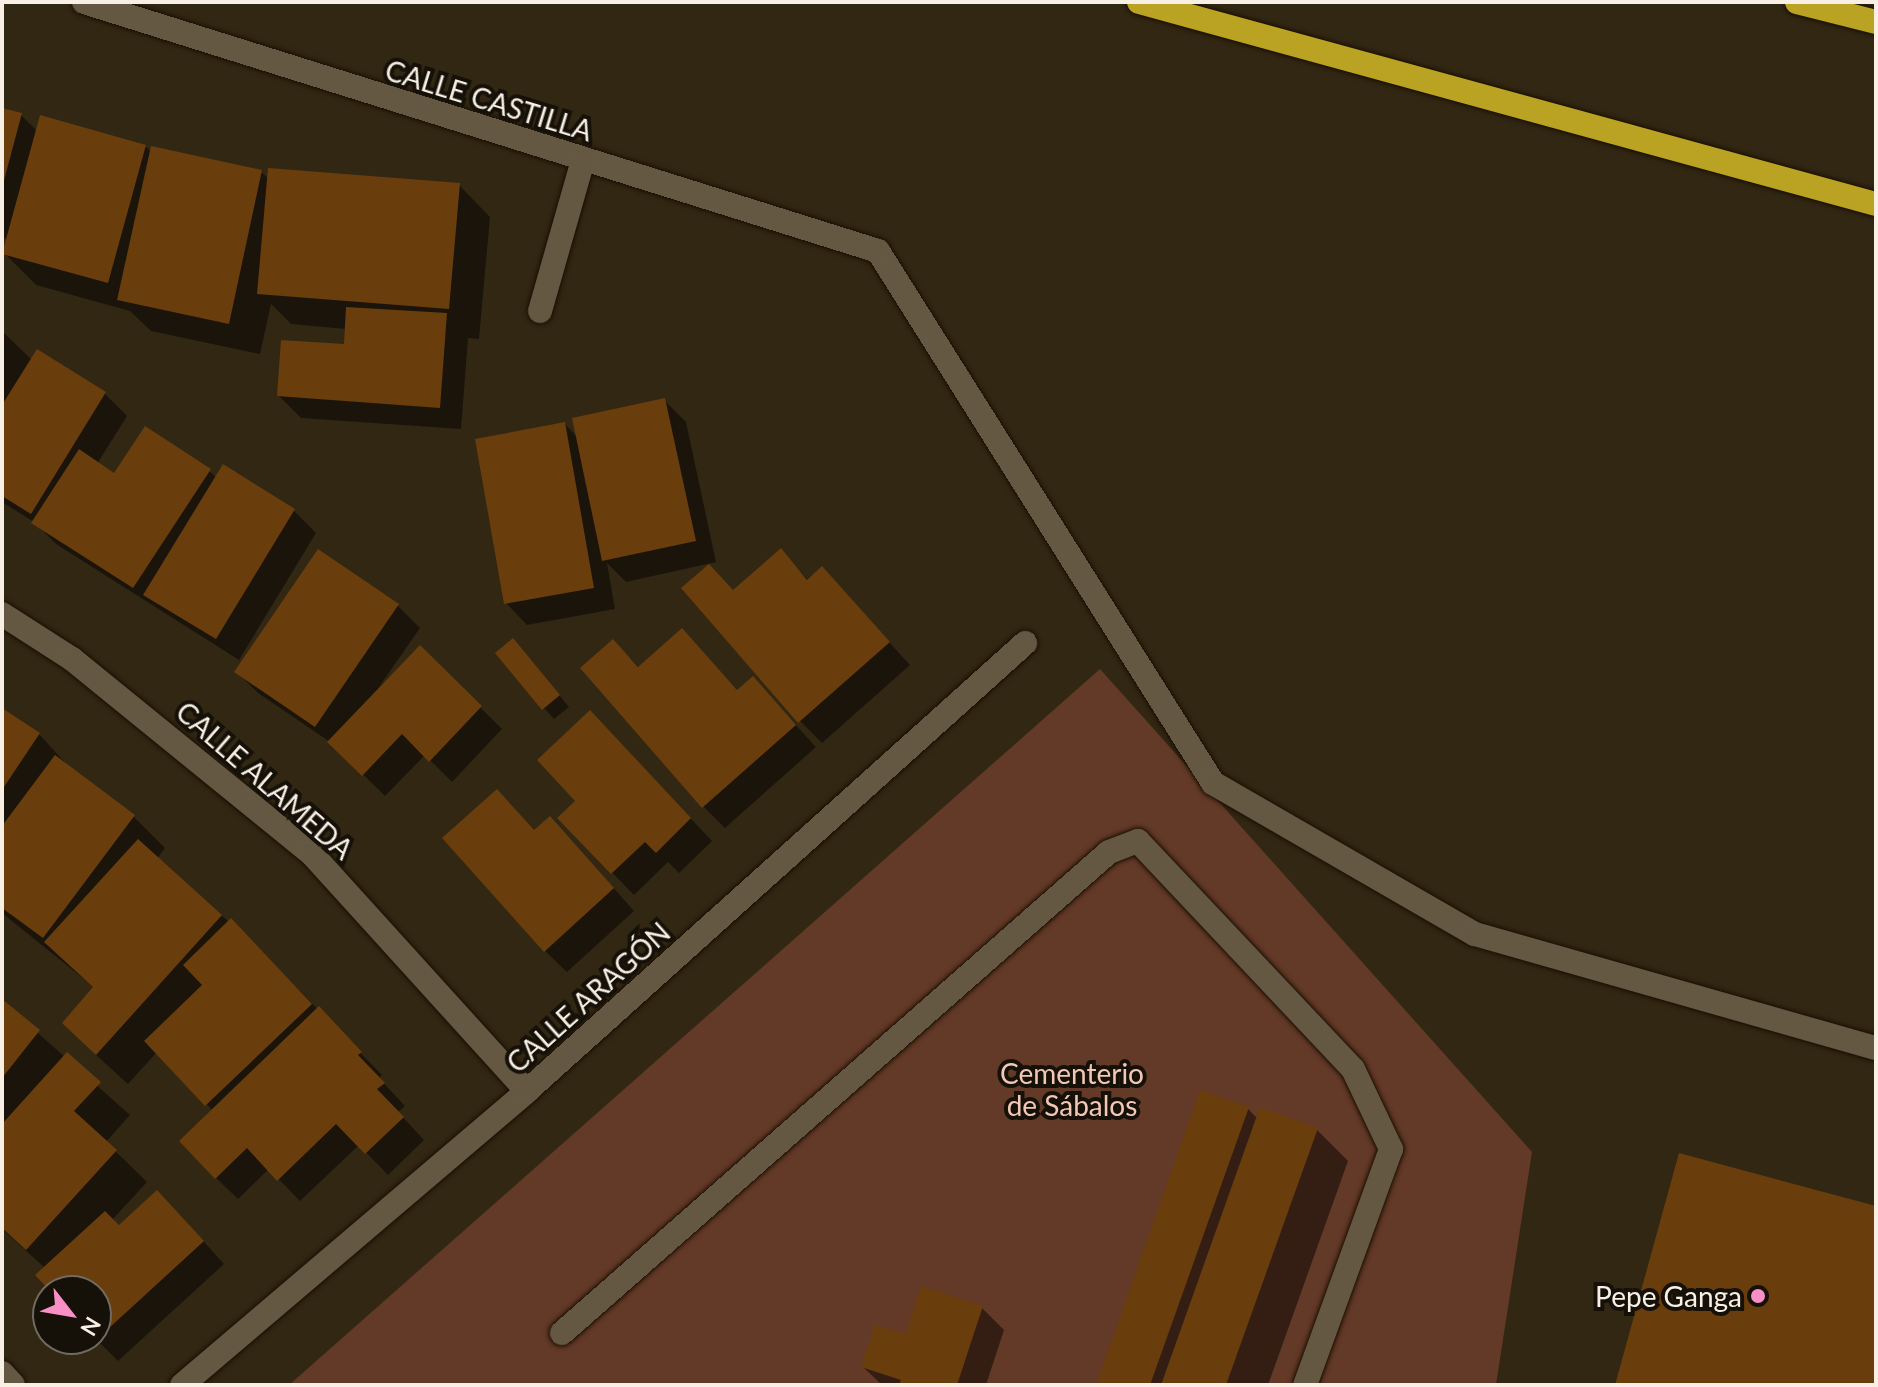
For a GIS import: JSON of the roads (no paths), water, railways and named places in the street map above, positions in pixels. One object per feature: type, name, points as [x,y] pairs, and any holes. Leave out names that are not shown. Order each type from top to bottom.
[{"type":"highway","points":[[1139,2],[1876,204]]},
{"type":"highway","points":[[1797,2],[1866,19]]},
{"type":"street","name":"CALLE CASTILLA","points":[[84,2],[878,251],[1213,783],[1475,934],[1876,1048]]},
{"type":"street","points":[[540,311],[583,160]]},
{"type":"street","name":"CALLE ALAMEDA","points":[[2,614],[72,659],[311,853],[527,1091]]},
{"type":"street","name":"CALLE ARAGÓN","points":[[182,1385],[527,1091],[1025,643]]},
{"type":"street","points":[[562,1333],[1109,852],[1138,841],[1353,1069],[1391,1149],[1305,1385]]},
{"type":"street","points":[[2,1373],[13,1385]]},
{"type":"place","name":"Pepe Ganga","points":[[1758,1296]]},
{"type":"park label","name":"Cementerio de Sábalos","points":[[1072,1089]]}]
